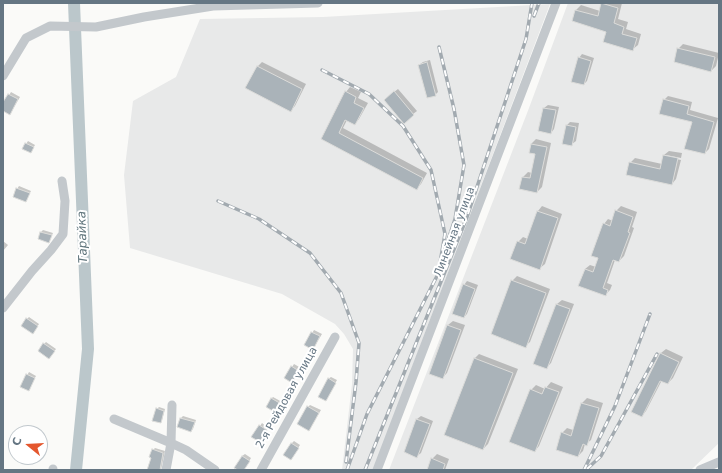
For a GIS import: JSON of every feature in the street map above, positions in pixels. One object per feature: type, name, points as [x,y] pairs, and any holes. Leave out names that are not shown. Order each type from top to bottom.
[{"type":"street","points":[[3,76],[26,38],[50,26],[96,27],[144,17],[213,6],[318,3]]},
{"type":"street","name":"Линейная улица","points":[[377,470],[556,3]]},
{"type":"street","points":[[3,308],[63,234],[65,202],[62,181]]},
{"type":"street","name":"2-я Рейдовая улица","points":[[261,470],[335,337]]},
{"type":"street","points":[[166,470],[171,443],[172,406]]},
{"type":"street","points":[[114,419],[186,450],[216,470]]},
{"type":"street","points":[[700,470],[719,462]]},
{"type":"shaded area","points":[[568,3],[719,3],[719,443],[690,470],[389,470],[529,108]]},
{"type":"shaded area","points":[[550,4],[373,470],[342,470],[352,384],[353,349],[344,334],[335,324],[282,294],[130,248],[124,175],[133,101],[176,77],[200,19],[323,17]]},
{"type":"building","points":[[601,3],[618,8],[614,23],[624,27],[622,34],[637,38],[633,51],[603,42],[606,32],[572,21],[575,10],[598,16]]},
{"type":"building","points":[[677,48],[715,57],[711,72],[674,62]]},
{"type":"building","points":[[578,57],[591,61],[584,85],[571,82]]},
{"type":"building","points":[[427,62],[436,96],[427,98],[418,65]]},
{"type":"building","points":[[257,66],[302,89],[291,112],[245,88]]},
{"type":"building","points":[[345,91],[356,97],[354,103],[364,108],[355,125],[345,120],[339,133],[423,178],[417,190],[321,139]]},
{"type":"building","points":[[394,91],[414,115],[404,124],[384,100]]},
{"type":"building","points":[[8,94],[18,99],[10,115],[3,111],[3,102]]},
{"type":"building","points":[[663,99],[689,106],[687,114],[714,122],[705,154],[684,149],[692,122],[659,114]]},
{"type":"building","points":[[543,108],[556,110],[551,134],[538,131]]},
{"type":"building","points":[[566,125],[576,127],[572,146],[562,144]]},
{"type":"building","points":[[25,143],[34,147],[31,153],[22,149]]},
{"type":"building","points":[[531,144],[547,147],[537,193],[519,189],[522,177],[530,178],[535,154],[529,153]]},
{"type":"building","points":[[663,155],[678,158],[672,185],[626,175],[629,162],[660,169]]},
{"type":"building","points":[[16,188],[30,193],[26,202],[13,197]]},
{"type":"building","points":[[615,210],[633,217],[628,232],[630,233],[619,262],[613,260],[603,288],[608,290],[606,296],[578,286],[585,269],[593,272],[598,258],[591,256],[603,223],[610,226]]},
{"type":"building","points":[[537,211],[558,218],[540,270],[510,259],[517,241],[525,244]]},
{"type":"building","points":[[40,232],[52,235],[49,243],[38,239]]},
{"type":"building","points":[[511,280],[546,293],[526,348],[491,334]]},
{"type":"building","points":[[463,284],[475,289],[464,318],[452,314]]},
{"type":"building","points":[[556,304],[570,309],[547,369],[533,364]]},
{"type":"building","points":[[26,318],[38,326],[33,334],[21,326]]},
{"type":"building","points":[[447,325],[461,330],[443,379],[429,374]]},
{"type":"building","points":[[311,332],[320,336],[313,350],[304,345]]},
{"type":"building","points":[[43,343],[55,351],[49,359],[38,351]]},
{"type":"building","points":[[660,353],[679,362],[668,384],[660,381],[642,417],[631,412]]},
{"type":"building","points":[[474,358],[513,373],[483,450],[444,435]]},
{"type":"building","points":[[291,366],[299,371],[292,383],[284,378]]},
{"type":"building","points":[[26,374],[35,378],[29,391],[20,387]]},
{"type":"building","points":[[328,378],[336,383],[326,401],[318,397]]},
{"type":"building","points":[[545,387],[559,392],[535,452],[509,442],[530,389],[542,394]]},
{"type":"building","points":[[271,398],[283,405],[278,414],[266,407]]},
{"type":"building","points":[[581,403],[599,408],[587,446],[583,444],[578,457],[556,450],[561,432],[571,436]]},
{"type":"building","points":[[307,406],[319,413],[309,431],[297,424]]},
{"type":"building","points":[[156,408],[164,411],[161,423],[152,421]]},
{"type":"building","points":[[180,418],[195,422],[191,432],[177,427]]},
{"type":"building","points":[[416,419],[430,424],[417,458],[404,452]]},
{"type":"building","points":[[259,425],[267,430],[260,442],[251,437]]},
{"type":"building","points":[[291,443],[299,448],[291,460],[283,455]]},
{"type":"building","points":[[152,449],[163,453],[160,470],[147,470]]},
{"type":"building","points":[[242,456],[250,461],[244,470],[238,470],[234,468]]},
{"type":"building","points":[[431,458],[445,464],[443,470],[427,470]]},
{"type":"waterway","name":"Тарайка","points":[[74,3],[88,349],[76,470]]},
{"type":"railway","points":[[365,470],[467,217],[526,39],[532,3]]},
{"type":"railway","points":[[534,16],[539,3]]},
{"type":"railway","points":[[439,47],[454,109],[464,165],[455,219],[447,243]]},
{"type":"railway","points":[[322,70],[369,94],[403,126],[431,170],[445,234],[438,274],[367,414],[347,470]]},
{"type":"railway","points":[[218,201],[259,219],[310,253],[341,293],[359,343],[356,382],[346,462]]},
{"type":"railway","points":[[584,470],[615,406],[650,314]]},
{"type":"railway","points":[[587,469],[601,456],[657,354]]}]
